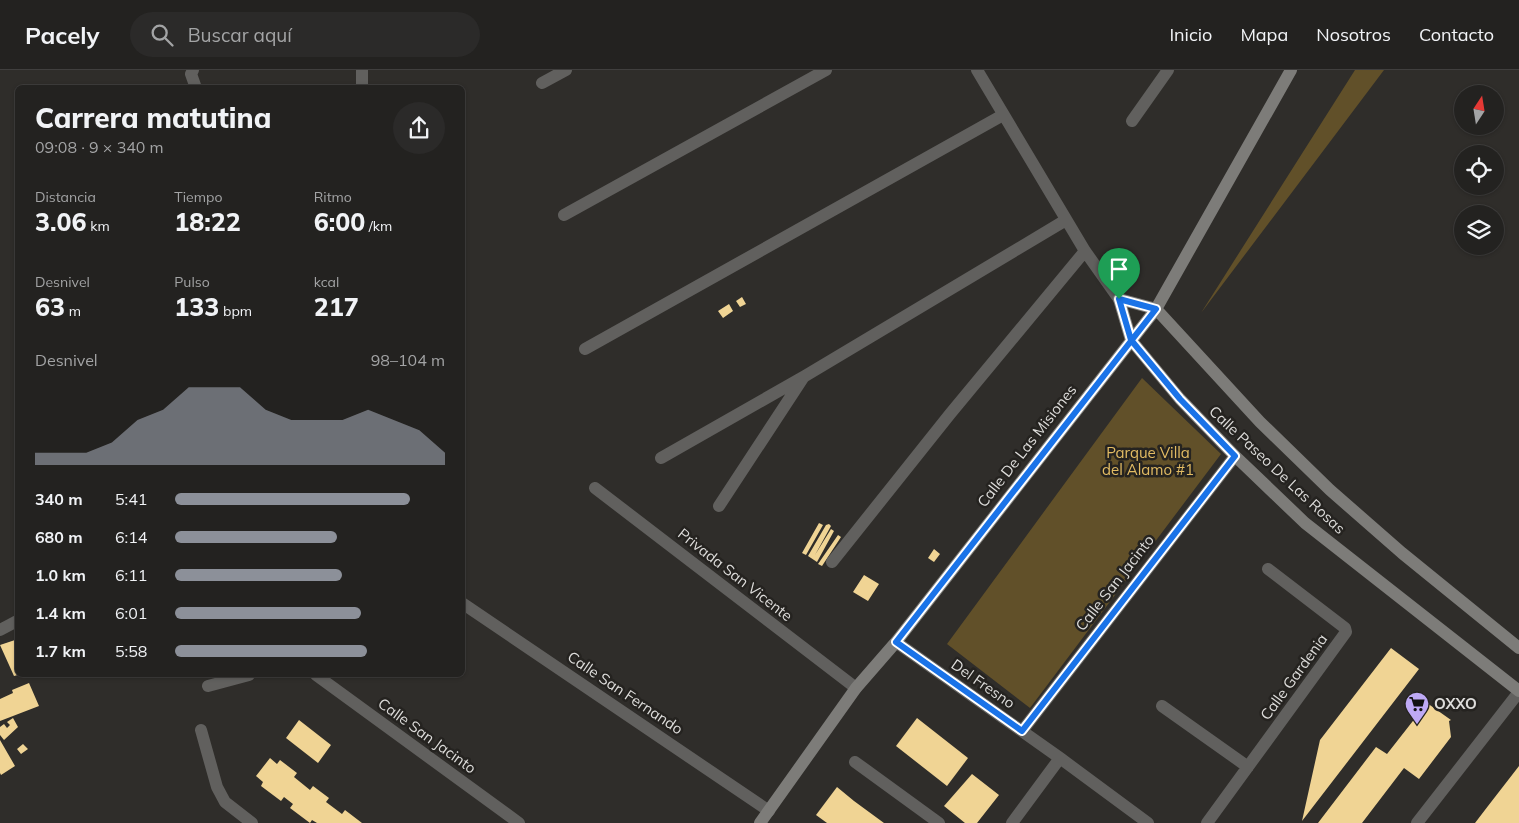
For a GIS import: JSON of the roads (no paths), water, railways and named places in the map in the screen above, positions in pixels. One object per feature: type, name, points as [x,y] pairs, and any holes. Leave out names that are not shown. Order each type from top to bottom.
[{"type":"street","points":[[362,70],[362,85]]},
{"type":"street","points":[[542,83],[566,70]]},
{"type":"street","points":[[564,215],[826,70]]},
{"type":"street","name":"Calle Paseo De Las Rosas","points":[[977,70],[1085,251],[1119,299],[1131,340],[1180,399],[1235,456],[1305,522],[1519,692]]},
{"type":"street","points":[[1132,121],[1168,70]]},
{"type":"street","name":"Calle De Las Misiones","points":[[760,823],[856,688],[896,642],[1156,309],[1291,70]]},
{"type":"street","points":[[192,72],[195,85]]},
{"type":"street","points":[[585,350],[1003,115]]},
{"type":"street","points":[[661,458],[805,376],[1066,220]]},
{"type":"street","points":[[832,562],[950,414],[1085,251]]},
{"type":"street","points":[[1119,299],[1156,309]]},
{"type":"street","name":"Calle Paseo De Las Rosas","points":[[1156,309],[1260,422],[1330,490],[1402,553],[1519,648]]},
{"type":"street","points":[[719,506],[805,376]]},
{"type":"street","name":"Calle San Jacinto","points":[[1022,731],[1235,456]]},
{"type":"street","name":"Privada San Vicente","points":[[594,488],[856,688]]},
{"type":"street","name":"Calle Gardenia","points":[[1207,823],[1346,632],[1345,628],[1268,569]]},
{"type":"street","name":"Calle San Fernando","points":[[465,605],[769,811]]},
{"type":"street","points":[[0,630],[15,622]]},
{"type":"street","name":"Del Fresno","points":[[896,642],[1148,823]]},
{"type":"street","points":[[208,686],[242,677]]},
{"type":"street","name":"Calle San Jacinto","points":[[319,677],[519,823]]},
{"type":"street","points":[[1417,823],[1519,692]]},
{"type":"street","points":[[1162,706],[1248,767]]},
{"type":"street","points":[[201,730],[221,795],[225,802],[252,823]]},
{"type":"street","points":[[1012,823],[1060,758]]},
{"type":"street","points":[[856,762],[938,823]]},
{"type":"place","name":"OXXO","points":[[1417,725]]},
{"type":"park label","name":"Parque Villa del Alamo #1","points":[[1148,462]]}]
